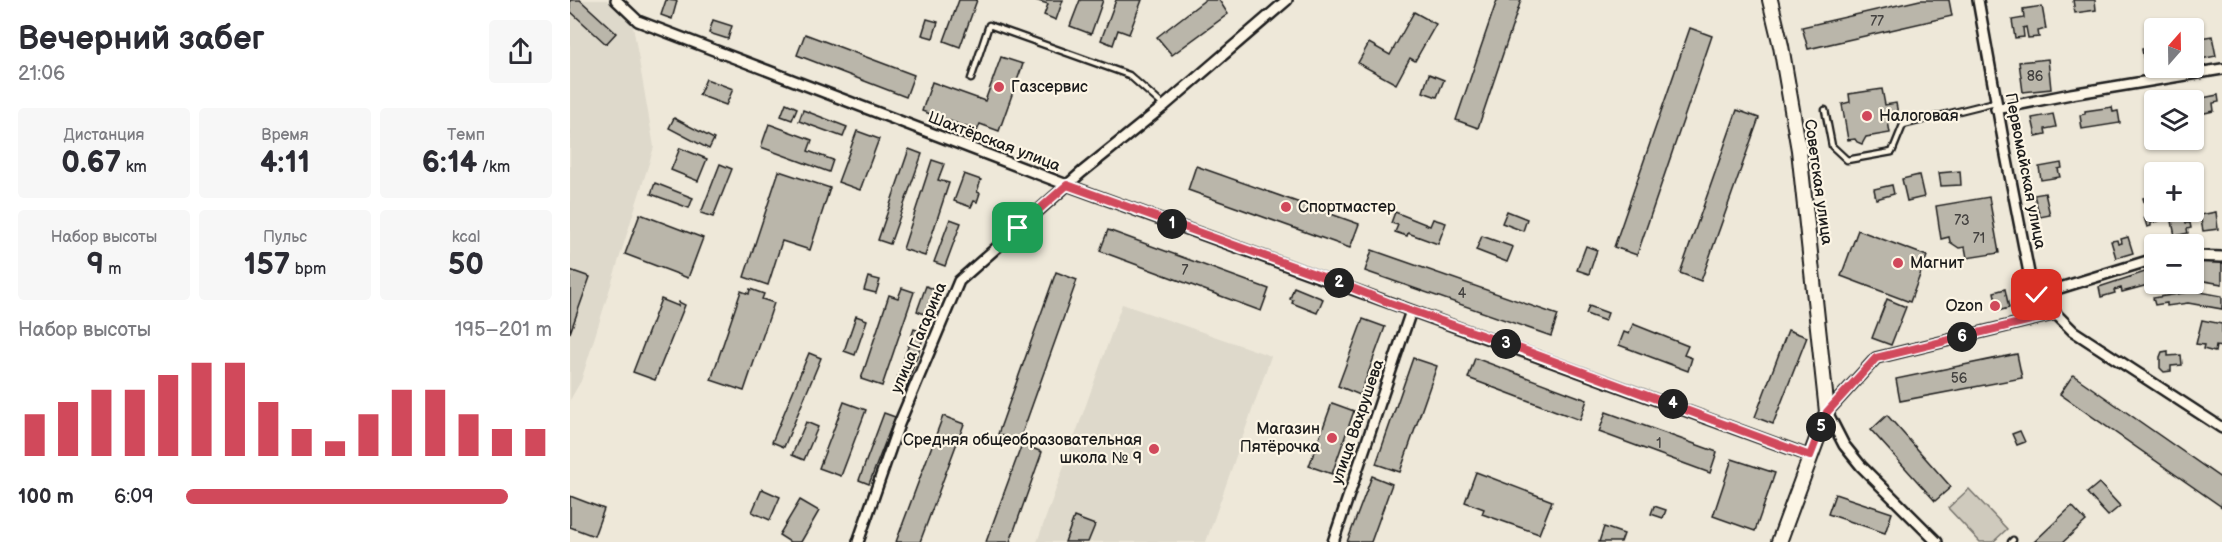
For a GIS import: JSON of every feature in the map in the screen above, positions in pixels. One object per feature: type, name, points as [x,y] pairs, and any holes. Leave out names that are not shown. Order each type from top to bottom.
[{"type":"main road","name":"Советская улица","points":[[1770,0],[1781,45],[1799,150],[1827,412]]},
{"type":"main road","points":[[1779,542],[1827,412]]},
{"type":"street","name":"Шахтёрская улица","points":[[616,0],[638,21],[1067,185],[1810,456]]},
{"type":"street","name":"Первомайская улица","points":[[1990,0],[1978,2],[2029,273],[2037,295],[2073,331],[2222,429]]},
{"type":"street","name":"улица Гагарина","points":[[858,542],[899,424],[959,281],[1067,185],[1164,106],[1283,1]]},
{"type":"street","points":[[1996,106],[2222,69]]},
{"type":"street","points":[[2204,256],[2222,256]]},
{"type":"street","points":[[2037,295],[2144,262]]},
{"type":"street","name":"улица Вахрушева","points":[[1333,542],[1411,311]]},
{"type":"street","points":[[1937,542],[1857,461],[1844,445],[1827,412],[1876,358],[2056,314]]},
{"type":"lane","points":[[971,79],[989,25],[1129,75],[1164,106]]},
{"type":"lane","points":[[1826,110],[1832,146],[1847,160],[1892,152],[1903,125],[1996,106]]},
{"type":"shaded area","points":[[570,0],[607,0],[633,26],[654,147],[581,381],[570,400]]},
{"type":"shaded area","name":"Средняя общеобразовательная школа № 9","points":[[1122,304],[1271,356],[1206,542],[1037,542]]},
{"type":"shaded area","points":[[1969,489],[2007,529],[1993,542],[1980,542],[1948,508]]},
{"type":"building","points":[[570,0],[580,0],[616,33],[606,44],[570,11]]},
{"type":"building","points":[[666,0],[677,1],[672,19],[661,15]]},
{"type":"building","points":[[959,0],[977,0],[960,47],[944,41]]},
{"type":"building","points":[[1035,0],[1063,0],[1056,20],[1044,15],[1048,4]]},
{"type":"building","points":[[1080,0],[1103,0],[1091,34],[1070,26]]},
{"type":"building","points":[[1116,0],[1142,0],[1129,34],[1118,30],[1113,45],[1101,40]]},
{"type":"building","points":[[1205,0],[1219,0],[1228,14],[1172,55],[1157,37]]},
{"type":"building","points":[[1497,0],[1521,0],[1478,128],[1456,120]]},
{"type":"building","points":[[1920,0],[1949,0],[1952,16],[1808,49],[1802,27]]},
{"type":"building","points":[[2073,0],[2095,0],[2096,10],[2075,13]]},
{"type":"building","points":[[2042,6],[2046,29],[2038,31],[2039,37],[2028,38],[2026,27],[2023,28],[2024,37],[2015,38],[2012,20],[2024,18],[2023,9]]},
{"type":"building","points":[[1414,12],[1436,24],[1415,61],[1410,58],[1396,84],[1358,63],[1369,43],[1390,55]]},
{"type":"building","points":[[927,19],[938,22],[933,38],[922,35]]},
{"type":"building","points":[[713,20],[732,26],[728,39],[709,33]]},
{"type":"building","points":[[1690,28],[1712,36],[1637,255],[1614,247]]},
{"type":"building","points":[[805,34],[914,75],[906,97],[797,55]]},
{"type":"building","points":[[2212,36],[2216,56],[2204,58],[2204,37]]},
{"type":"building","points":[[1001,57],[1023,64],[999,131],[980,124],[977,131],[922,111],[932,82],[985,101]]},
{"type":"building","points":[[2048,59],[2051,89],[2023,92],[2019,62]]},
{"type":"building","points":[[1429,74],[1444,80],[1437,97],[1423,92]]},
{"type":"building","points":[[706,79],[733,89],[726,105],[699,95]]},
{"type":"building","points":[[1882,89],[1885,105],[1896,103],[1899,119],[1888,121],[1890,133],[1866,137],[1862,144],[1855,139],[1848,140],[1842,104],[1850,102],[1849,94]]},
{"type":"building","points":[[2218,95],[2219,102],[2213,103],[2214,111],[2204,113],[2204,98]]},
{"type":"building","points":[[786,103],[797,108],[792,120],[781,116]]},
{"type":"building","points":[[2112,107],[2113,112],[2118,111],[2120,123],[2082,129],[2080,115],[2085,114],[2085,111]]},
{"type":"building","points":[[803,110],[847,127],[843,137],[799,121]]},
{"type":"building","points":[[1737,110],[1759,118],[1701,281],[1680,273]]},
{"type":"building","points":[[2053,114],[2056,127],[2045,129],[2046,134],[2036,136],[2032,118]]},
{"type":"building","points":[[674,118],[714,139],[709,149],[669,128]]},
{"type":"building","points":[[769,124],[812,140],[808,151],[833,160],[829,172],[761,147]]},
{"type":"building","points":[[857,131],[879,139],[860,190],[838,182]]},
{"type":"building","points":[[680,148],[707,159],[698,181],[671,170]]},
{"type":"building","points":[[909,149],[922,154],[890,244],[878,240]]},
{"type":"building","points":[[932,160],[944,164],[938,180],[949,183],[925,256],[903,249]]},
{"type":"building","points":[[2061,163],[2062,168],[2058,169],[2060,177],[2041,180],[2039,167]]},
{"type":"building","points":[[720,164],[732,169],[713,217],[701,213]]},
{"type":"building","points":[[1196,166],[1359,224],[1350,248],[1188,190]]},
{"type":"building","points":[[779,171],[830,188],[810,250],[782,241],[768,285],[744,277]]},
{"type":"building","points":[[1960,171],[1961,185],[1941,186],[1939,173]]},
{"type":"building","points":[[964,174],[981,180],[977,202],[974,201],[971,207],[954,201]]},
{"type":"building","points":[[1919,175],[1924,197],[1907,201],[1902,179]]},
{"type":"building","points":[[655,183],[693,198],[689,208],[651,194]]},
{"type":"building","points":[[1892,185],[1894,194],[1876,199],[1874,189]]},
{"type":"building","points":[[2045,193],[2050,215],[2040,217],[2034,195]]},
{"type":"building","points":[[1989,197],[1999,253],[1967,258],[1965,247],[1959,248],[1950,242],[1949,237],[1941,239],[1936,206]]},
{"type":"building","points":[[1507,211],[1527,219],[1523,231],[1502,223]]},
{"type":"building","points":[[1395,212],[1430,226],[1433,219],[1446,223],[1438,244],[1408,233],[1407,236],[1395,232],[1398,225],[1391,223]]},
{"type":"building","points":[[2216,212],[2218,229],[2203,231],[2201,222],[2204,222],[2204,214]]},
{"type":"building","points":[[640,214],[703,238],[688,278],[625,254]]},
{"type":"building","points":[[950,219],[961,223],[945,266],[934,262]]},
{"type":"building","points":[[2146,222],[2154,222],[2151,223],[2151,226],[2147,227]]},
{"type":"building","points":[[2172,222],[2190,223],[2191,228],[2187,229],[2188,233],[2175,234]]},
{"type":"building","points":[[1108,230],[1269,289],[1261,311],[1100,251]]},
{"type":"building","points":[[1858,230],[1927,256],[1910,302],[1841,276]]},
{"type":"building","points":[[1482,236],[1513,247],[1507,262],[1476,250]]},
{"type":"building","points":[[2128,237],[2133,253],[2116,258],[2111,241],[2117,240],[2118,244],[2122,243],[2121,239]]},
{"type":"building","points":[[1586,246],[1597,250],[1589,274],[1577,270]]},
{"type":"building","points":[[1372,250],[1558,315],[1551,336],[1365,271]]},
{"type":"building","points":[[2204,260],[2222,261],[2222,284],[2204,281]]},
{"type":"building","points":[[570,270],[590,277],[570,333]]},
{"type":"building","points":[[1056,272],[1077,280],[1019,442],[998,434]]},
{"type":"building","points":[[2144,272],[2144,286],[2122,292],[2121,288],[2114,290],[2115,293],[2101,297],[2099,287]]},
{"type":"building","points":[[868,277],[880,280],[876,293],[864,290]]},
{"type":"building","points":[[926,286],[936,290],[927,315],[917,311]]},
{"type":"building","points":[[1294,287],[1323,299],[1317,313],[1292,303],[1293,300],[1290,299]]},
{"type":"building","points":[[902,288],[914,292],[882,386],[861,379],[889,295],[898,298]]},
{"type":"building","points":[[750,289],[764,294],[762,299],[774,303],[744,391],[711,380],[741,291],[749,294]]},
{"type":"building","points":[[2005,289],[2009,308],[1998,311],[1994,292]]},
{"type":"building","points":[[2204,293],[2222,296],[2222,309],[2188,303],[2155,305],[2153,298]]},
{"type":"building","points":[[661,299],[678,306],[679,302],[685,305],[655,380],[633,372]]},
{"type":"building","points":[[1887,299],[1906,307],[1891,345],[1872,338]]},
{"type":"building","points":[[1589,306],[1608,313],[1605,321],[1586,314]]},
{"type":"building","points":[[856,316],[867,320],[855,355],[844,351]]},
{"type":"building","points":[[1363,319],[1385,327],[1360,395],[1338,386]]},
{"type":"building","points":[[2202,320],[2222,324],[2222,347],[2216,346],[2215,352],[2203,349],[2204,345],[2196,344]]},
{"type":"building","points":[[1633,324],[1688,346],[1684,355],[1692,358],[1688,371],[1619,345],[1624,332],[1629,334]]},
{"type":"building","points":[[914,329],[925,333],[904,394],[893,391]]},
{"type":"building","points":[[1788,330],[1807,337],[1773,424],[1755,417]]},
{"type":"building","points":[[2168,351],[2168,356],[2181,355],[2182,365],[2171,366],[2171,371],[2164,372],[2160,368],[2160,357],[2162,352]]},
{"type":"building","points":[[809,353],[821,358],[784,447],[772,442]]},
{"type":"building","points":[[2017,354],[2022,378],[1900,401],[1896,379]]},
{"type":"building","points":[[1413,358],[1437,366],[1400,472],[1376,464]]},
{"type":"building","points":[[1475,358],[1587,400],[1580,420],[1468,378]]},
{"type":"building","points":[[2073,375],[2222,479],[2222,507],[2060,394]]},
{"type":"building","points":[[844,402],[866,410],[841,476],[819,468]]},
{"type":"building","name":"Магазин Пятёрочка","points":[[1332,403],[1354,411],[1332,474],[1309,466]]},
{"type":"building","points":[[1606,412],[1717,452],[1710,473],[1599,432]]},
{"type":"building","points":[[884,413],[895,417],[869,484],[859,480]]},
{"type":"building","points":[[1887,415],[1951,487],[1935,501],[1871,430]]},
{"type":"building","points":[[943,416],[964,424],[920,542],[896,542]]},
{"type":"building","points":[[806,422],[818,427],[804,460],[792,455]]},
{"type":"building","points":[[2020,431],[2025,442],[2017,445],[2012,434]]},
{"type":"building","points":[[1022,444],[1042,452],[1010,542],[986,542]]},
{"type":"building","points":[[1732,459],[1775,473],[1755,531],[1713,516]]},
{"type":"building","points":[[1476,472],[1552,501],[1539,534],[1482,514],[1484,509],[1465,502]]},
{"type":"building","points":[[1372,476],[1392,484],[1371,542],[1347,542]]},
{"type":"building","points":[[2099,483],[2120,506],[2108,516],[2087,493]]},
{"type":"building","points":[[762,489],[780,497],[770,520],[752,512]]},
{"type":"building","points":[[1835,494],[1892,513],[1885,533],[1828,514]]},
{"type":"building","points":[[570,496],[604,509],[594,536],[570,527]]},
{"type":"building","points":[[800,500],[819,511],[801,542],[790,542],[779,535]]},
{"type":"building","points":[[1654,506],[1666,510],[1663,518],[1651,514]]},
{"type":"building","points":[[2072,506],[2086,521],[2063,542],[2034,542]]},
{"type":"building","points":[[1074,517],[1095,525],[1088,542],[1065,542]]},
{"type":"building","points":[[1604,527],[1624,534],[1621,542],[1599,542]]},
{"type":"place","name":"Газсервис","points":[[999,87]]},
{"type":"place","name":"Налоговая","points":[[1867,116]]},
{"type":"place","name":"Спортмастер","points":[[1286,207]]},
{"type":"place","name":"Магнит","points":[[1898,263]]},
{"type":"place","name":"Ozon","points":[[1995,306]]},
{"type":"place","name":"Магазин Пятёрочка","points":[[1332,438]]},
{"type":"place","name":"Средняя общеобразовательная школа № 9","points":[[1154,449]]},
{"type":"route","points":[[1018,228],[1067,185],[1810,456],[1827,412],[1876,358],[2056,314],[2037,295]]}]
